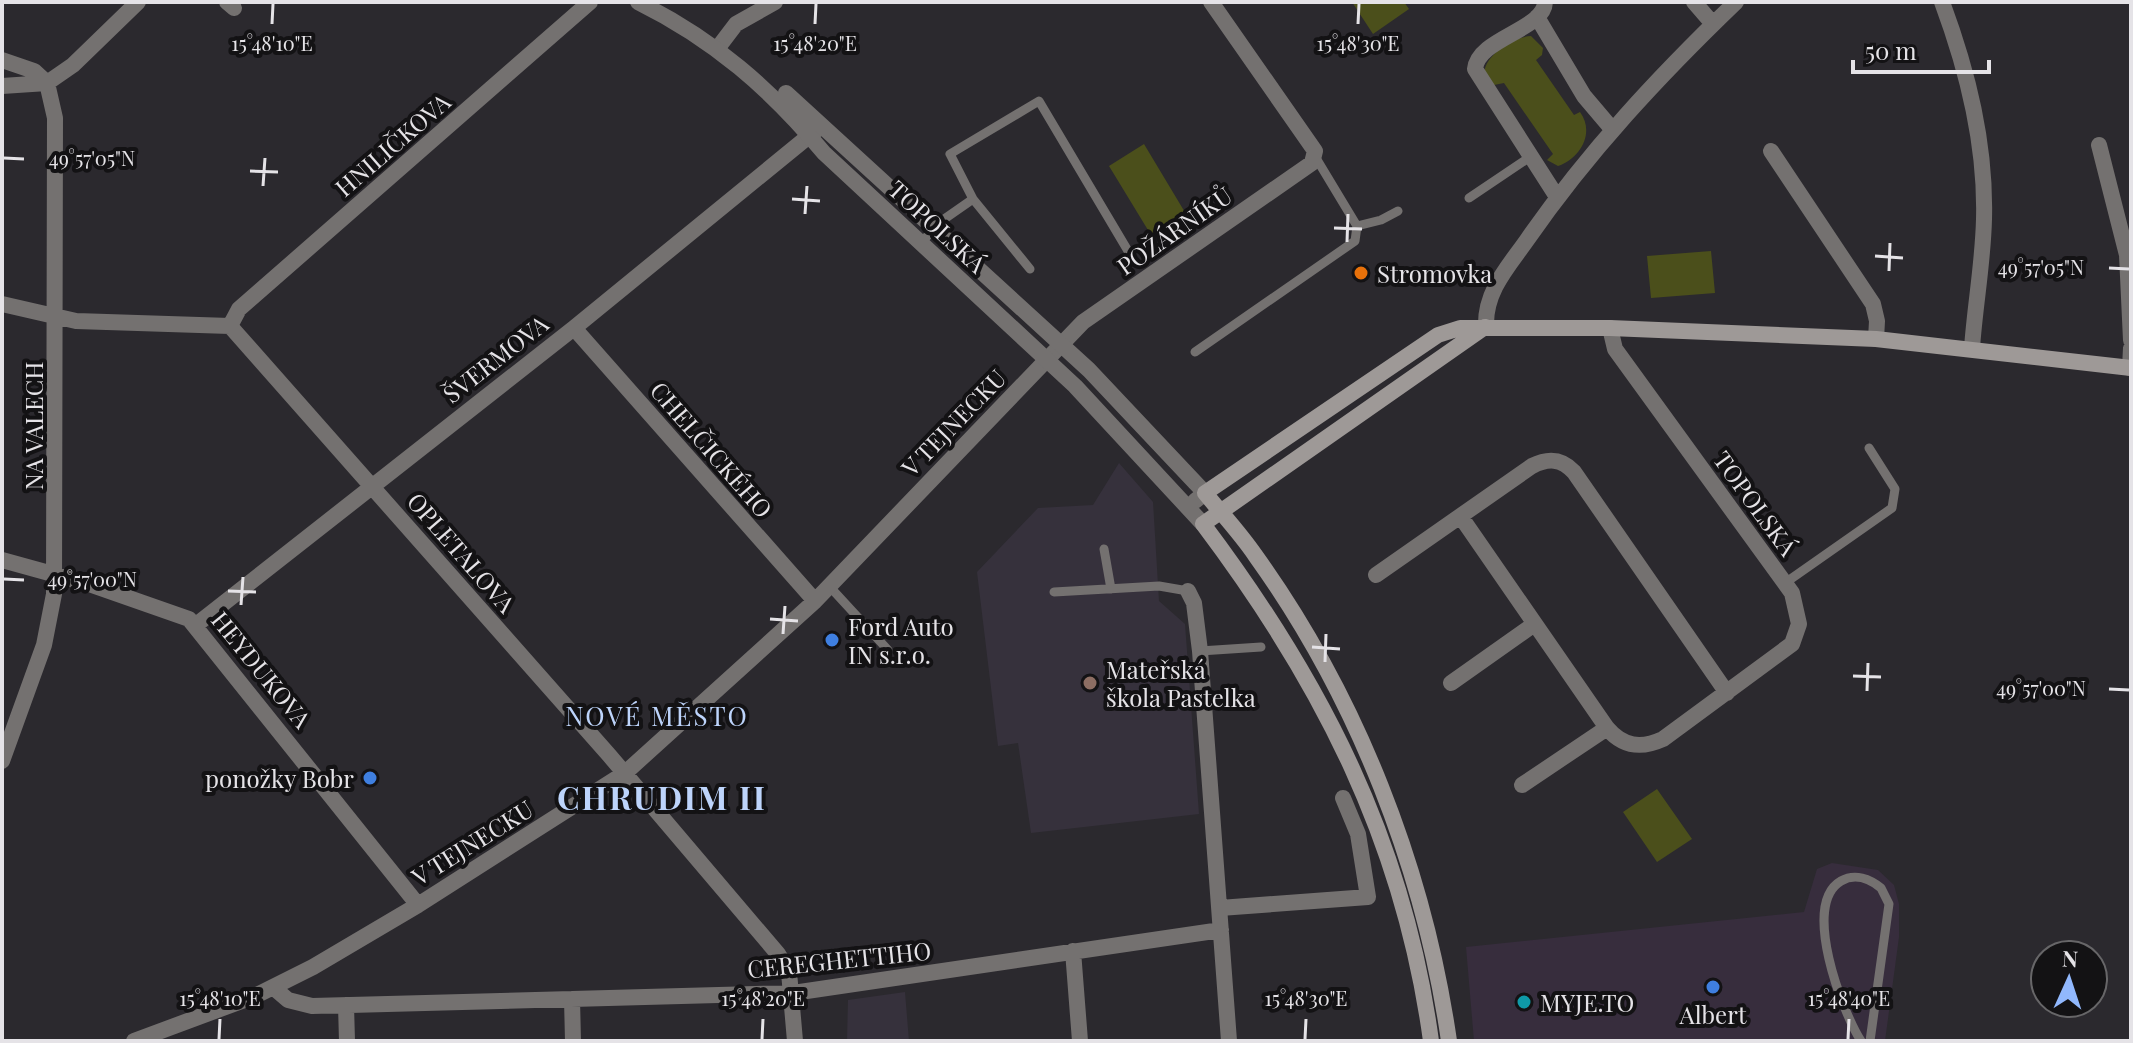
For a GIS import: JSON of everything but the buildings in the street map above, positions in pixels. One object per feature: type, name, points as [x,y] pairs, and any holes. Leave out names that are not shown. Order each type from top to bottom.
[{"type":"main road","points":[[1449,1041],[1427,925],[1385,794],[1293,613],[1253,552],[1205,493],[1438,335],[1486,326],[1876,339],[2130,368]]},
{"type":"main road","points":[[1431,1041],[1403,899],[1374,815],[1311,682],[1274,622],[1203,524],[1486,326]]},
{"type":"street","points":[[2,86],[47,83],[73,65],[138,2]]},
{"type":"street","name":"HNILIČKOVA","points":[[230,326],[239,309],[590,2]]},
{"type":"street","name":"TOPOLSKÁ","points":[[638,2],[720,44]]},
{"type":"street","name":"TOPOLSKÁ","points":[[663,2],[720,44],[934,229],[1061,344],[1154,436],[1205,493]]},
{"type":"street","points":[[720,44],[736,24],[775,2]]},
{"type":"street","points":[[1211,2],[1315,151],[1316,158]]},
{"type":"street","points":[[1694,2],[1713,24]]},
{"type":"street","points":[[1486,326],[1487,305],[1495,287],[1557,197],[1612,129],[1736,2]]},
{"type":"street","points":[[1942,2],[1972,98],[1984,186],[1983,243],[1972,348]]},
{"type":"street","points":[[1557,197],[1478,79],[1475,64],[1483,53],[1541,9],[1584,96],[1612,129]]},
{"type":"street","points":[[2,60],[34,71],[47,83]]},
{"type":"street","name":"NA VALECH","points":[[2,761],[48,634],[56,575],[55,118],[47,83]]},
{"type":"street","name":"TOPOLSKÁ","points":[[816,130],[824,153],[1047,359],[1203,524]]},
{"type":"street","name":"ŠVERMOVA","points":[[196,625],[371,484],[574,328],[816,130]]},
{"type":"street","points":[[2099,145],[2127,255],[2131,340]]},
{"type":"street","points":[[1771,151],[1873,304],[1877,321],[1876,339]]},
{"type":"street","name":"POŽÁRNÍKŮ","points":[[1061,344],[1086,320],[1316,158]]},
{"type":"street","points":[[2,304],[76,321],[230,326]]},
{"type":"street","name":"OPLETALOVA","points":[[230,326],[625,773],[778,954],[789,972],[795,1041]]},
{"type":"street","name":"CHELČICKÉHO","points":[[574,328],[815,601]]},
{"type":"street","name":"TOPOLSKÁ","points":[[1607,728],[1626,743],[1653,744],[1783,653],[1796,637],[1797,607],[1785,583],[1615,349],[1610,328]]},
{"type":"street","name":"V TEJNECKU","points":[[134,1041],[274,988],[418,905],[625,773],[830,587],[1061,344]]},
{"type":"street","points":[[2130,368],[2131,348]]},
{"type":"street","points":[[1376,575],[1539,463],[1552,460],[1566,464],[1727,693]]},
{"type":"street","points":[[1189,506],[1205,493]]},
{"type":"street","points":[[1461,517],[1607,728],[1522,785]]},
{"type":"street","name":"HEYDUKOVA","points":[[2,560],[182,615],[196,625],[418,905]]},
{"type":"street","points":[[1188,591],[1194,603],[1200,651],[1229,1041]]},
{"type":"street","points":[[1451,683],[1533,625]]},
{"type":"street","points":[[1220,908],[1368,897],[1358,834],[1343,798]]},
{"type":"street","name":"CEREGHETTIHO","points":[[274,988],[288,1000],[302,1005],[793,993],[1221,930]]},
{"type":"street","points":[[1073,951],[1080,1041]]},
{"type":"street","points":[[572,999],[573,1041]]},
{"type":"street","points":[[346,1005],[347,1041]]},
{"type":"lane","points":[[1030,269],[973,199],[950,154],[1039,101],[1134,261]]},
{"type":"lane","points":[[1469,198],[1530,157]]},
{"type":"lane","points":[[1195,352],[1355,241],[1357,226],[1316,158]]},
{"type":"lane","points":[[921,243],[973,199]]},
{"type":"lane","points":[[1357,226],[1388,218],[1398,211]]},
{"type":"lane","points":[[1785,583],[1892,508],[1895,489],[1869,448]]},
{"type":"lane","points":[[1104,549],[1111,589]]},
{"type":"lane","points":[[1054,592],[1175,586],[1188,591]]},
{"type":"lane","points":[[830,587],[888,650]]},
{"type":"lane","points":[[1200,651],[1261,647]]},
{"type":"lane","points":[[1861,1041],[1842,1004],[1823,920],[1824,903],[1833,887],[1857,878],[1881,888],[1889,904],[1870,1041]]},
{"type":"shaded area","name":"Mateřská škola Pastelka","points":[[1119,463],[1153,502],[1159,601],[1185,624],[1199,814],[1031,833],[1018,743],[998,746],[977,572],[1038,508],[1093,505]]},
{"type":"shaded area","points":[[1832,863],[1878,870],[1894,885],[1899,904],[1899,937],[1885,1041],[1474,1041],[1466,947],[1804,912],[1817,869]]},
{"type":"shaded area","points":[[905,992],[909,1041],[847,1041],[848,1000]]},
{"type":"green space","points":[[1352,2],[1404,2],[1409,9],[1373,34]]},
{"type":"green space","points":[[1531,36],[1543,48],[1542,55],[1536,60],[1574,115],[1580,112],[1586,128],[1579,151],[1558,166],[1547,160],[1553,154],[1504,83],[1494,85],[1484,73],[1495,53],[1516,40]]},
{"type":"green space","points":[[1144,144],[1186,214],[1151,235],[1109,166]]},
{"type":"green space","points":[[1711,251],[1715,293],[1651,298],[1647,256]]},
{"type":"green space","points":[[1657,789],[1692,839],[1657,862],[1623,812]]},
{"type":"place","name":"Stromovka","points":[[1361,273]]},
{"type":"place","name":"Ford Auto IN s.r.o.","points":[[832,640]]},
{"type":"place","name":"Mateřská škola Pastelka","points":[[1090,683]]},
{"type":"place","name":"ponožky Bobr","points":[[370,778]]},
{"type":"place","name":"Albert","points":[[1713,987]]},
{"type":"place","name":"MYJE.TO","points":[[1524,1002]]},
{"type":"district","name":"NOVÉ MĚSTO","points":[[657,715]]},
{"type":"district","name":"CHRUDIM II","points":[[662,796]]}]
